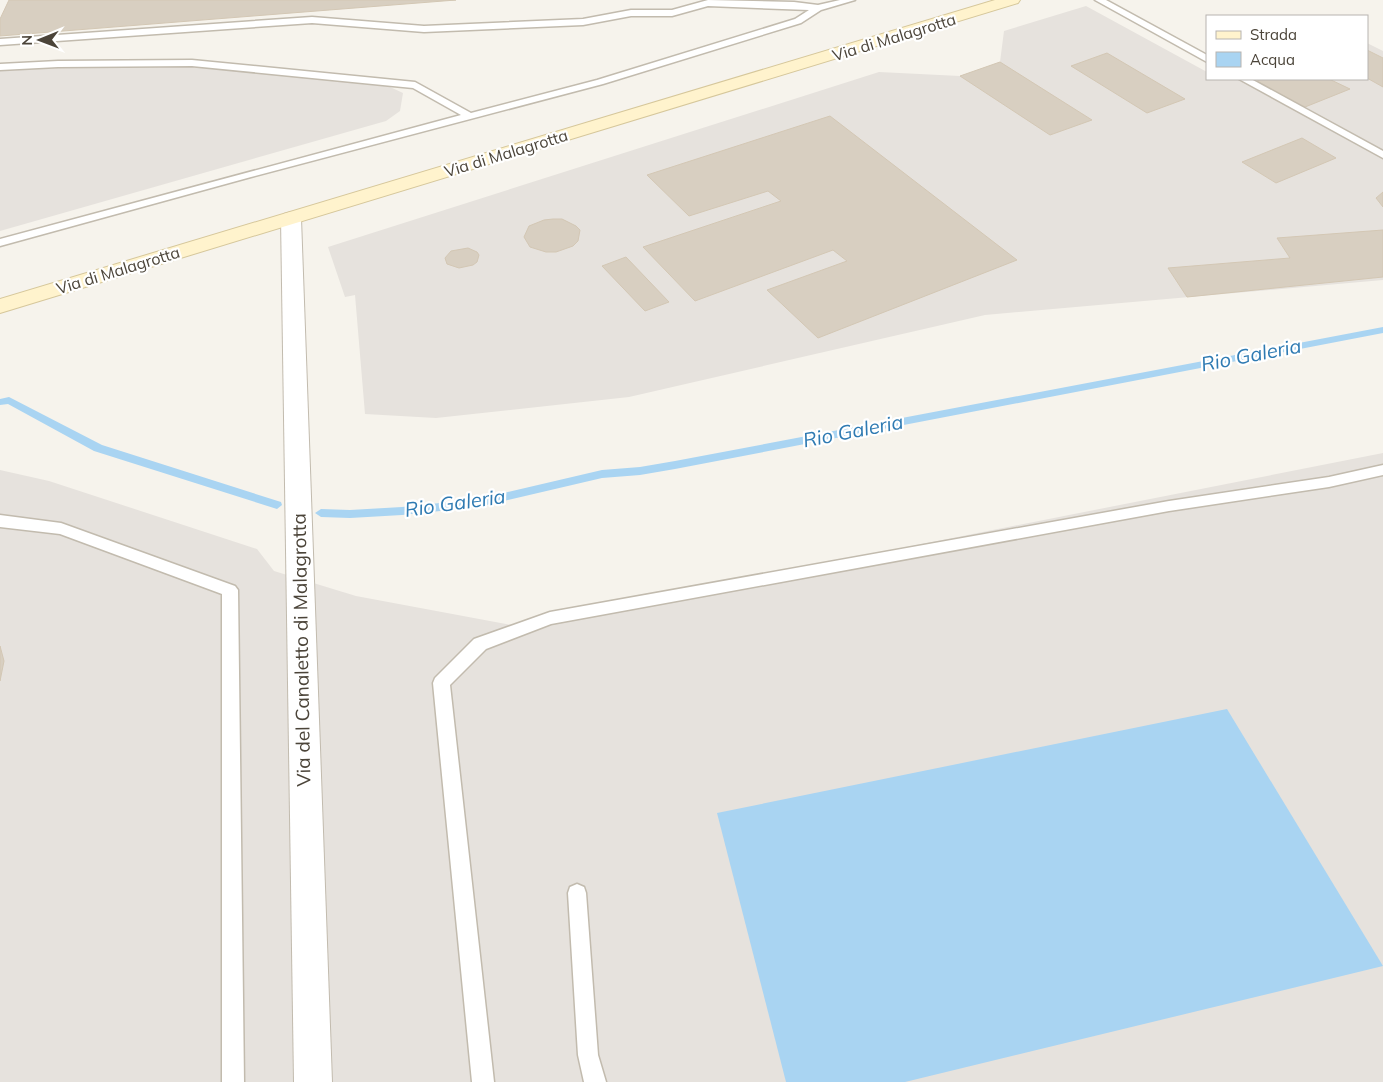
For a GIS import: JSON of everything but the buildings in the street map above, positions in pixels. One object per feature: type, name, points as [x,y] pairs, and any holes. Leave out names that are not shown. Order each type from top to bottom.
[{"type":"main road","name":"Via di Malagrotta","points":[[0,306],[1012,0]]},
{"type":"street","name":"Via del Canaletto di Malagrotta","points":[[292,218],[312,1082]]},
{"type":"lane","points":[[0,243],[256,172],[600,82],[798,21],[818,8],[851,0]]},
{"type":"lane","points":[[1099,0],[1206,58]]},
{"type":"lane","points":[[0,42],[312,20],[424,29],[583,22],[631,13],[672,13],[705,2],[794,4],[818,8]]},
{"type":"lane","points":[[627,4],[631,13]]},
{"type":"lane","points":[[0,67],[58,64],[192,63],[415,84],[471,117]]},
{"type":"lane","points":[[1246,80],[1383,155]]},
{"type":"lane","points":[[483,1082],[441,683],[480,644],[550,618],[1169,506],[1329,482],[1383,470]]},
{"type":"lane","points":[[0,521],[61,529],[230,590],[233,1082]]},
{"type":"lane","points":[[578,893],[588,1055],[595,1082]]},
{"type":"shaded area","points":[[1086,6],[1206,71],[1206,80],[1368,80],[1368,44],[1383,51],[1383,280],[985,315],[629,397],[436,418],[365,414],[355,295],[345,297],[328,247],[879,72],[960,76],[1000,62],[1004,31]]},
{"type":"shaded area","points":[[116,65],[184,66],[377,81],[403,93],[400,111],[386,121],[0,231],[0,71]]},
{"type":"shaded area","points":[[1383,453],[1383,1082],[0,1082],[0,470],[49,481],[257,549],[274,571],[356,596],[512,625]]},
{"type":"water","points":[[1227,709],[1383,966],[905,1082],[786,1082],[717,813]]},
{"type":"waterway","name":"Rio Galeria","points":[[321,513],[350,514],[402,511],[478,503],[602,474],[640,471],[675,465],[1383,330]]},
{"type":"waterway","name":"Rio Galeria","points":[[0,402],[9,400],[98,448],[277,505]]}]
